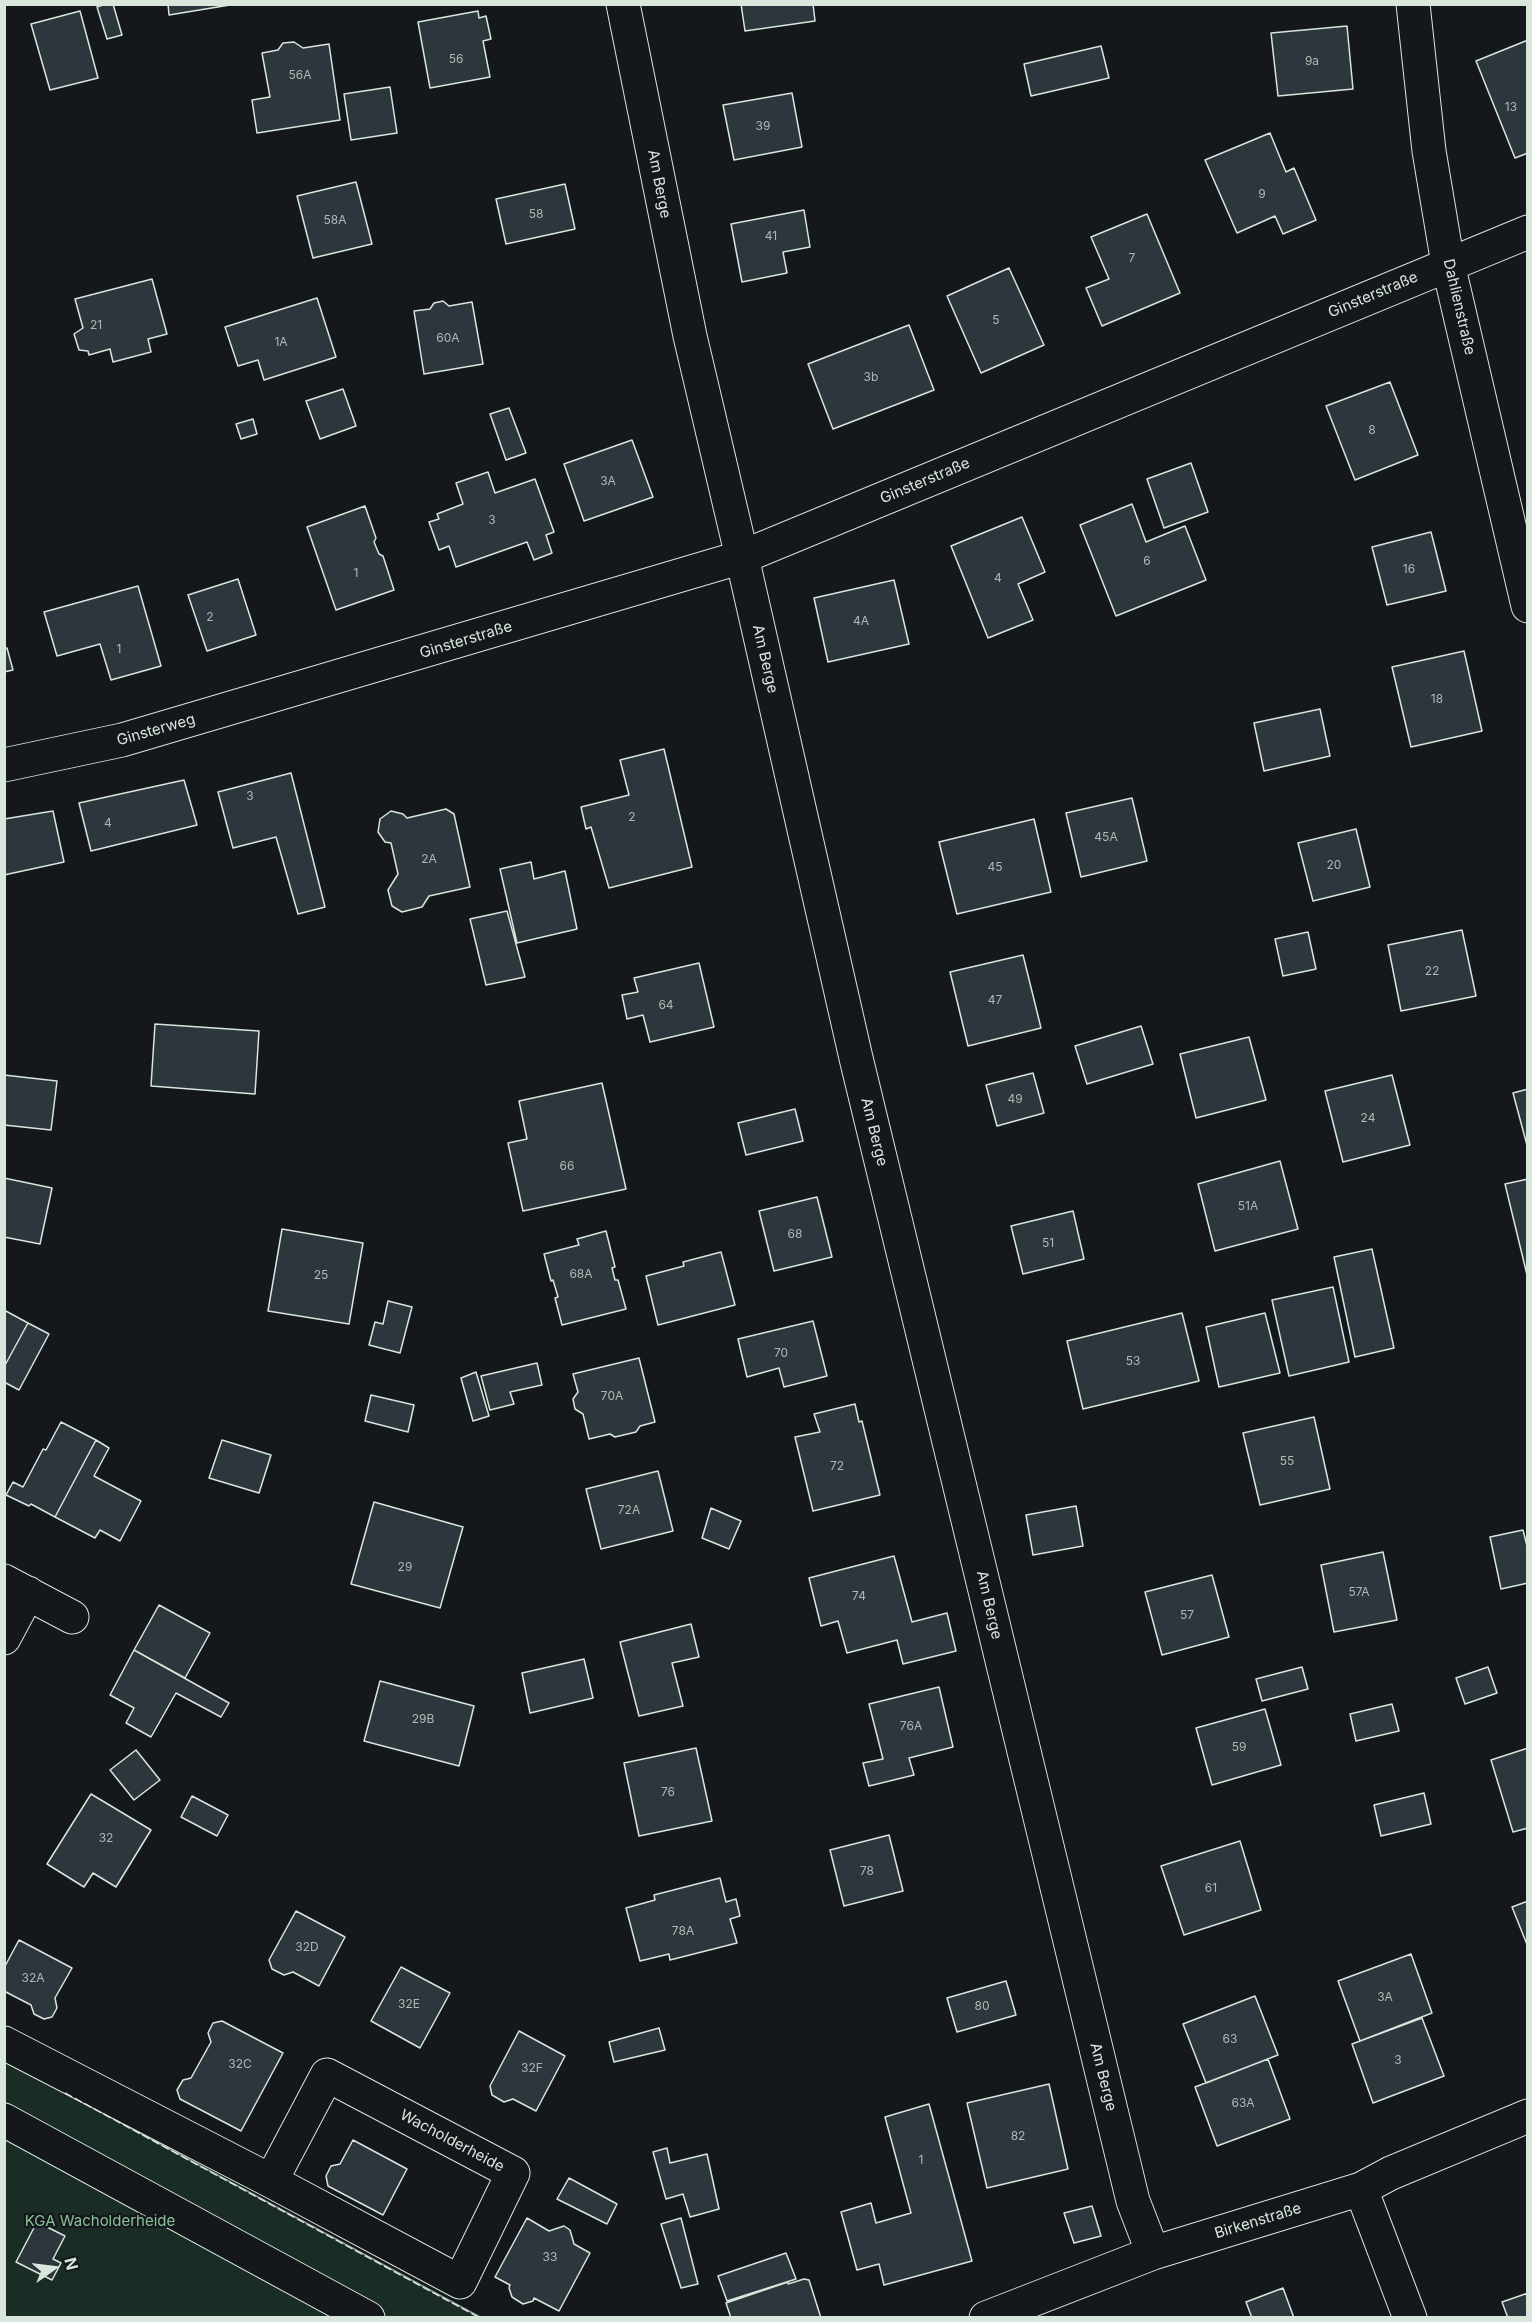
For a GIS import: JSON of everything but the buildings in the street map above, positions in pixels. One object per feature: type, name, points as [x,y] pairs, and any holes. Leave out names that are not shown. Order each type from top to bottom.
[{"type":"street","name":"Am Berge","points":[[623,4],[690,336],[844,1008],[1133,2201],[1153,2253]]},
{"type":"street","name":"Dahlienstraße","points":[[1413,4],[1429,152],[1448,264],[1527,606]]},
{"type":"street","name":"Ginsterstraße","points":[[306,687],[742,556],[1527,232]]},
{"type":"street","name":"Ginsterweg","points":[[4,765],[122,740],[306,687]]},
{"type":"street","points":[[4,1638],[16,1587],[72,1617]]},
{"type":"street","name":"Wacholderheide","points":[[4,2043],[460,2282],[513,2173],[327,2075],[271,2181]]},
{"type":"street","name":"Birkenstraße","points":[[986,2318],[1153,2253],[1361,2189],[1391,2173],[1527,2116]]},
{"type":"street","points":[[4,2120],[368,2318]]},
{"type":"street","points":[[1361,2189],[1410,2318]]},
{"type":"green space","name":"KGA Wacholderheide","points":[[5,2060],[480,2317],[5,2317]]},
{"type":"fence","points":[[65,2093],[480,2318]]}]
